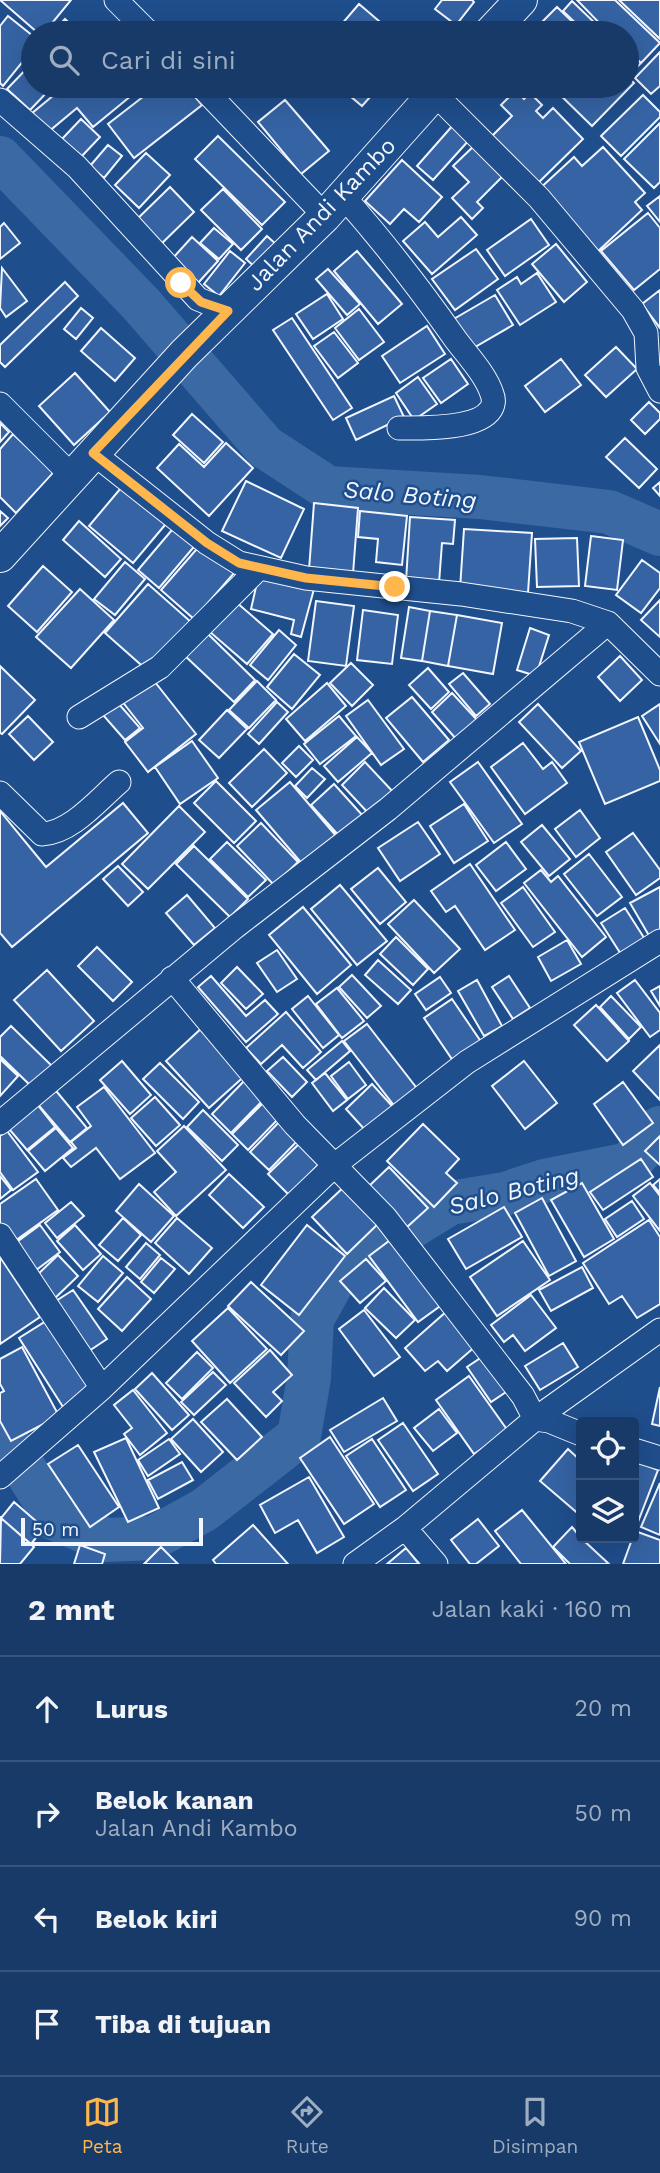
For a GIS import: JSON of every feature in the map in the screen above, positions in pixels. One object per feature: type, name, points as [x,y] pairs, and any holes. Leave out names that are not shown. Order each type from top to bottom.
[{"type":"street","points":[[116,0],[137,21]]},
{"type":"street","points":[[501,21],[521,0]]},
{"type":"street","points":[[214,98],[334,206],[398,258],[492,391],[494,401],[490,411],[477,421],[438,427],[398,428]]},
{"type":"street","name":"Jalan Andi Kambo","points":[[0,556],[152,389],[334,206],[429,98]]},
{"type":"street","points":[[445,98],[539,198],[633,310],[646,333],[648,368],[660,391]]},
{"type":"street","points":[[0,100],[77,167],[198,299],[221,317]]},
{"type":"street","points":[[0,404],[83,464],[226,556],[259,568],[359,585],[461,594],[572,611],[608,623],[660,674]]},
{"type":"street","points":[[79,717],[160,667],[259,568]]},
{"type":"street","points":[[0,1123],[172,978],[388,809],[608,623]]},
{"type":"street","points":[[0,793],[42,834],[53,834],[69,825],[119,782]]},
{"type":"street","points":[[0,1477],[102,1388],[336,1164],[467,1062],[660,941]]},
{"type":"street","points":[[172,978],[278,1107],[385,1216],[523,1395],[535,1419]]},
{"type":"street","points":[[0,1235],[102,1388]]},
{"type":"street","points":[[355,1564],[405,1528],[535,1419],[660,1330]]},
{"type":"street","points":[[535,1419],[550,1421],[576,1432]]},
{"type":"street","points":[[639,1452],[660,1458]]},
{"type":"street","points":[[405,1528],[436,1564]]},
{"type":"building","points":[[0,0],[71,0],[54,21],[24,21]]},
{"type":"building","points":[[442,0],[474,2],[459,21],[451,21],[435,9]]},
{"type":"building","points":[[577,0],[615,0],[637,21],[597,21]]},
{"type":"building","points":[[619,0],[660,0],[660,39]]},
{"type":"building","points":[[572,1],[593,21],[573,21],[563,11]]},
{"type":"building","points":[[359,4],[379,21],[344,21]]},
{"type":"building","points":[[557,7],[572,21],[543,21]]},
{"type":"building","points":[[8,16],[21,26],[21,64],[3,86],[0,83],[0,26]]},
{"type":"building","points":[[639,23],[660,43],[641,63],[639,61]]},
{"type":"building","points":[[660,52],[660,86],[651,94],[639,82],[639,74]]},
{"type":"building","points":[[21,74],[21,98],[42,98],[30,110],[7,89]]},
{"type":"building","points":[[643,95],[660,112],[660,117],[621,156],[601,136]]},
{"type":"building","points":[[50,98],[128,98],[93,127],[77,108],[47,133],[31,114]]},
{"type":"building","points":[[142,98],[196,98],[202,105],[134,158],[108,124]]},
{"type":"building","points":[[352,98],[369,98],[362,106]]},
{"type":"building","points":[[508,98],[535,98],[542,105],[536,111],[543,118],[553,108],[583,139],[535,186],[489,139],[512,116],[501,105]]},
{"type":"building","points":[[563,98],[619,98],[592,126]]},
{"type":"building","points":[[285,100],[329,151],[301,174],[258,122]]},
{"type":"building","points":[[81,119],[100,137],[81,157],[62,139]]},
{"type":"building","points":[[660,123],[660,182],[654,188],[624,159]]},
{"type":"building","points":[[454,124],[470,139],[433,180],[417,166]]},
{"type":"building","points":[[218,136],[285,202],[262,225],[195,159]]},
{"type":"building","points":[[477,143],[506,173],[477,202],[483,208],[472,219],[452,198],[469,182],[453,166]]},
{"type":"building","points":[[108,145],[122,156],[104,178],[90,166]]},
{"type":"building","points":[[603,147],[645,193],[635,202],[642,210],[595,254],[537,191],[574,157],[582,166]]},
{"type":"building","points":[[146,153],[170,175],[139,208],[115,185]]},
{"type":"building","points":[[402,160],[442,197],[419,222],[404,209],[390,224],[365,201]]},
{"type":"building","points":[[170,187],[194,212],[156,249],[132,224]]},
{"type":"building","points":[[223,189],[262,229],[241,250],[201,210]]},
{"type":"building","points":[[660,196],[660,222],[647,206]]},
{"type":"building","points":[[648,213],[660,228],[660,269],[634,290],[601,251]]},
{"type":"building","points":[[461,217],[477,235],[432,274],[403,241],[425,222],[438,237]]},
{"type":"building","points":[[531,219],[549,245],[505,276],[487,250]]},
{"type":"building","points":[[4,223],[20,243],[0,259],[0,227]]},
{"type":"building","points":[[214,228],[233,244],[219,259],[200,243]]},
{"type":"building","points":[[267,236],[278,246],[257,269],[246,259]]},
{"type":"building","points":[[192,237],[218,261],[198,283],[172,259]]},
{"type":"building","points":[[556,244],[587,282],[564,302],[532,264]]},
{"type":"building","points":[[476,249],[498,279],[455,310],[432,279]]},
{"type":"building","points":[[230,251],[245,263],[219,296],[204,284]]},
{"type":"building","points":[[357,251],[402,304],[378,324],[334,271]]},
{"type":"building","points":[[2,268],[27,301],[6,317],[0,308]]},
{"type":"building","points":[[328,269],[360,304],[347,315],[316,279]]},
{"type":"building","points":[[537,273],[556,302],[520,325],[497,290],[517,277],[521,284]]},
{"type":"building","points":[[65,282],[78,296],[5,367],[0,362],[0,345]]},
{"type":"building","points":[[660,290],[660,328],[642,304]]},
{"type":"building","points":[[327,294],[343,319],[313,339],[296,314]]},
{"type":"building","points":[[495,295],[513,325],[470,350],[452,320]]},
{"type":"building","points":[[81,308],[93,318],[76,339],[64,329]]},
{"type":"building","points":[[359,309],[384,342],[359,360],[335,328]]},
{"type":"building","points":[[292,318],[352,408],[333,420],[273,330]]},
{"type":"building","points":[[427,326],[445,354],[400,383],[382,356]]},
{"type":"building","points":[[101,328],[135,358],[115,381],[81,351]]},
{"type":"building","points":[[334,332],[358,363],[338,378],[314,346]]},
{"type":"building","points":[[616,347],[637,369],[606,397],[585,375]]},
{"type":"building","points":[[451,359],[468,384],[441,403],[423,378]]},
{"type":"building","points":[[561,359],[581,385],[545,412],[525,386]]},
{"type":"building","points":[[75,373],[110,412],[74,445],[39,406]]},
{"type":"building","points":[[418,377],[437,404],[414,420],[396,393]]},
{"type":"building","points":[[394,396],[404,417],[356,440],[346,418]]},
{"type":"building","points":[[649,402],[660,413],[660,419],[645,434],[631,420]]},
{"type":"building","points":[[192,414],[223,442],[204,463],[173,435]]},
{"type":"building","points":[[0,423],[9,432],[0,442]]},
{"type":"building","points":[[13,434],[54,472],[16,513],[0,497],[0,449]]},
{"type":"building","points":[[625,438],[657,469],[639,488],[606,457]]},
{"type":"building","points":[[226,443],[253,468],[209,516],[157,468],[179,444],[204,467]]},
{"type":"building","points":[[246,481],[304,509],[281,558],[222,531]]},
{"type":"building","points":[[126,482],[170,519],[133,563],[89,526]]},
{"type":"building","points":[[660,482],[660,496],[653,488]]},
{"type":"building","points":[[314,503],[358,508],[353,574],[309,570]]},
{"type":"building","points":[[0,511],[8,518],[0,526]]},
{"type":"building","points":[[360,511],[407,516],[402,565],[376,562],[378,539],[358,537]]},
{"type":"building","points":[[410,517],[455,520],[453,544],[442,543],[439,583],[406,581]]},
{"type":"building","points":[[79,521],[121,559],[105,577],[63,540]]},
{"type":"building","points":[[177,524],[198,542],[159,588],[138,570]]},
{"type":"building","points":[[464,529],[532,533],[528,593],[460,589]]},
{"type":"building","points":[[591,536],[623,540],[617,590],[585,586]]},
{"type":"building","points":[[577,538],[579,586],[537,587],[535,539]]},
{"type":"building","points":[[202,543],[235,572],[194,619],[161,590]]},
{"type":"building","points":[[642,560],[660,573],[660,588],[641,613],[616,595]]},
{"type":"building","points":[[125,562],[145,579],[115,615],[94,599]]},
{"type":"building","points":[[43,566],[72,592],[37,632],[8,606]]},
{"type":"building","points":[[259,574],[314,589],[301,637],[291,634],[294,620],[251,609]]},
{"type":"building","points":[[148,584],[191,622],[148,671],[105,633]]},
{"type":"building","points":[[80,589],[114,620],[71,668],[36,637]]},
{"type":"building","points":[[660,600],[660,637],[641,620]]},
{"type":"building","points":[[316,601],[354,606],[346,666],[308,661]]},
{"type":"building","points":[[236,602],[273,634],[247,664],[210,632]]},
{"type":"building","points":[[409,607],[430,611],[422,661],[401,658]]},
{"type":"building","points":[[363,610],[398,615],[392,664],[357,660]]},
{"type":"building","points":[[430,611],[457,615],[448,666],[422,661]]},
{"type":"building","points":[[457,615],[502,623],[493,674],[448,666]]},
{"type":"building","points":[[530,628],[549,635],[536,676],[517,670]]},
{"type":"building","points":[[279,630],[296,645],[268,680],[250,665]]},
{"type":"building","points":[[206,632],[255,680],[234,702],[184,655]]},
{"type":"building","points":[[294,654],[320,675],[292,709],[267,687]]},
{"type":"building","points":[[620,656],[642,680],[620,701],[598,677]]},
{"type":"building","points":[[351,663],[373,685],[352,706],[330,683]]},
{"type":"building","points":[[0,666],[35,700],[2,734],[0,733]]},
{"type":"building","points":[[428,668],[449,692],[431,709],[409,685]]},
{"type":"building","points":[[463,673],[490,704],[476,716],[449,684]]},
{"type":"building","points":[[151,677],[196,734],[148,772],[125,742],[143,728],[121,700]]},
{"type":"building","points":[[257,681],[276,700],[249,728],[229,710]]},
{"type":"building","points":[[327,683],[346,706],[305,741],[286,719]]},
{"type":"building","points":[[452,693],[478,721],[457,740],[432,712]]},
{"type":"building","points":[[412,697],[449,740],[423,762],[386,718]]},
{"type":"building","points":[[368,700],[404,749],[381,765],[346,716]]},
{"type":"building","points":[[277,702],[288,712],[259,744],[248,734]]},
{"type":"building","points":[[118,703],[140,728],[125,740],[103,715]]},
{"type":"building","points":[[538,704],[581,751],[562,768],[519,722]]},
{"type":"building","points":[[660,704],[660,744],[642,716]]},
{"type":"building","points":[[227,710],[247,729],[219,758],[199,740]]},
{"type":"building","points":[[28,716],[53,742],[34,760],[9,734]]},
{"type":"building","points":[[339,716],[356,736],[320,764],[304,744]]},
{"type":"building","points":[[638,717],[660,770],[660,781],[605,804],[579,742]]},
{"type":"building","points":[[357,737],[372,753],[338,782],[324,766]]},
{"type":"building","points":[[192,741],[218,778],[180,804],[155,767]]},
{"type":"building","points":[[523,743],[543,769],[552,762],[567,783],[525,814],[491,767]]},
{"type":"building","points":[[299,746],[313,760],[296,777],[282,763]]},
{"type":"building","points":[[264,749],[287,773],[252,807],[229,783]]},
{"type":"building","points":[[365,762],[395,794],[371,816],[342,785]]},
{"type":"building","points":[[478,762],[522,824],[494,843],[450,782]]},
{"type":"building","points":[[312,768],[325,779],[307,798],[295,786]]},
{"type":"building","points":[[216,781],[256,821],[234,843],[194,803]]},
{"type":"building","points":[[290,782],[337,837],[304,866],[256,810]]},
{"type":"building","points":[[334,784],[364,817],[341,838],[311,805]]},
{"type":"building","points":[[123,803],[148,833],[12,947],[0,933],[0,811],[46,867]]},
{"type":"building","points":[[464,804],[488,841],[454,863],[430,826]]},
{"type":"building","points":[[179,806],[205,832],[148,889],[122,864]]},
{"type":"building","points":[[580,810],[600,838],[576,857],[555,829]]},
{"type":"building","points":[[418,822],[440,854],[400,881],[378,848]]},
{"type":"building","points":[[261,823],[298,862],[274,885],[237,846]]},
{"type":"building","points":[[542,825],[570,859],[549,876],[521,842]]},
{"type":"building","points":[[633,833],[660,870],[660,878],[636,895],[606,852]]},
{"type":"building","points":[[227,842],[266,880],[248,897],[210,859]]},
{"type":"building","points":[[506,842],[526,869],[496,891],[476,865]]},
{"type":"building","points":[[194,846],[248,899],[230,917],[176,864]]},
{"type":"building","points":[[589,854],[622,897],[597,916],[564,874]]},
{"type":"building","points":[[470,864],[515,930],[485,950],[455,906],[446,912],[431,891]]},
{"type":"building","points":[[118,866],[143,892],[128,906],[103,879]]},
{"type":"building","points":[[378,868],[406,902],[380,924],[351,889]]},
{"type":"building","points":[[541,870],[551,882],[558,876],[606,937],[582,957],[524,883]]},
{"type":"building","points":[[340,885],[387,941],[357,965],[311,909]]},
{"type":"building","points":[[523,887],[555,932],[533,947],[501,903]]},
{"type":"building","points":[[660,887],[660,933],[651,939],[630,903]]},
{"type":"building","points":[[187,895],[215,928],[194,945],[166,913]]},
{"type":"building","points":[[414,900],[460,949],[434,973],[388,924]]},
{"type":"building","points":[[303,907],[351,965],[317,994],[269,935]]},
{"type":"building","points":[[625,908],[648,944],[624,959],[601,923]]},
{"type":"building","points":[[396,937],[428,969],[413,985],[380,954]]},
{"type":"building","points":[[567,940],[581,964],[551,981],[538,957]]},
{"type":"building","points":[[97,947],[132,982],[113,1001],[78,966]]},
{"type":"building","points":[[277,950],[297,979],[277,992],[257,963]]},
{"type":"building","points":[[378,960],[411,990],[398,1004],[365,975]]},
{"type":"building","points":[[237,967],[263,994],[246,1009],[221,983]]},
{"type":"building","points":[[47,970],[94,1021],[61,1051],[14,1000]]},
{"type":"building","points":[[352,975],[381,1006],[367,1018],[339,987]]},
{"type":"building","points":[[211,976],[246,1016],[265,1000],[278,1014],[246,1042],[198,987]]},
{"type":"building","points":[[509,976],[530,1008],[513,1019],[492,987]]},
{"type":"building","points":[[440,977],[451,993],[426,1010],[415,994]]},
{"type":"building","points":[[477,980],[502,1026],[484,1036],[458,991]]},
{"type":"building","points":[[635,980],[660,1013],[660,1030],[650,1037],[617,993]]},
{"type":"building","points":[[660,986],[660,1006],[651,991]]},
{"type":"building","points":[[337,988],[364,1021],[342,1038],[316,1004]]},
{"type":"building","points":[[308,996],[339,1035],[323,1048],[292,1009]]},
{"type":"building","points":[[611,996],[641,1027],[629,1039],[600,1007]]},
{"type":"building","points":[[452,999],[486,1049],[458,1068],[424,1018]]},
{"type":"building","points":[[596,1005],[629,1041],[607,1061],[574,1025]]},
{"type":"building","points":[[286,1012],[321,1052],[303,1068],[282,1045],[261,1064],[246,1048]]},
{"type":"building","points":[[367,1024],[419,1091],[396,1108],[344,1041]]},
{"type":"building","points":[[11,1026],[52,1066],[32,1087],[0,1056],[0,1037]]},
{"type":"building","points":[[204,1026],[248,1073],[209,1108],[166,1061]]},
{"type":"building","points":[[342,1041],[350,1051],[316,1080],[307,1070]]},
{"type":"building","points":[[660,1045],[660,1100],[633,1071]]},
{"type":"building","points":[[283,1057],[307,1082],[292,1097],[267,1071]]},
{"type":"building","points":[[0,1059],[18,1076],[0,1096]]},
{"type":"building","points":[[122,1061],[151,1095],[130,1114],[100,1080]]},
{"type":"building","points":[[524,1061],[557,1103],[525,1129],[492,1086]]},
{"type":"building","points":[[349,1062],[366,1085],[348,1099],[331,1076]]},
{"type":"building","points":[[160,1063],[199,1102],[183,1119],[143,1079]]},
{"type":"building","points":[[325,1073],[347,1100],[333,1111],[312,1083]]},
{"type":"building","points":[[248,1077],[267,1096],[231,1133],[212,1114]]},
{"type":"building","points":[[623,1082],[653,1123],[623,1145],[594,1104]]},
{"type":"building","points":[[372,1084],[393,1107],[366,1131],[346,1109]]},
{"type":"building","points":[[52,1086],[87,1128],[70,1142],[35,1101]]},
{"type":"building","points":[[104,1087],[155,1153],[120,1179],[96,1148],[71,1167],[63,1158],[76,1148],[71,1142],[91,1126],[77,1107]]},
{"type":"building","points":[[155,1097],[180,1125],[156,1146],[131,1118]]},
{"type":"building","points":[[33,1099],[55,1127],[27,1150],[4,1123]]},
{"type":"building","points":[[267,1099],[283,1114],[248,1150],[232,1134]]},
{"type":"building","points":[[203,1110],[238,1145],[222,1161],[187,1127]]},
{"type":"building","points":[[284,1117],[303,1135],[269,1170],[250,1152]]},
{"type":"building","points":[[423,1124],[459,1159],[446,1173],[457,1183],[434,1207],[387,1161]]},
{"type":"building","points":[[184,1126],[226,1170],[176,1216],[154,1192],[176,1172],[157,1151]]},
{"type":"building","points":[[56,1128],[73,1148],[45,1171],[28,1151]]},
{"type":"building","points":[[7,1131],[38,1172],[13,1190],[0,1172],[0,1136]]},
{"type":"building","points":[[660,1136],[660,1165],[645,1151]]},
{"type":"building","points":[[303,1140],[323,1160],[289,1195],[268,1174]]},
{"type":"building","points":[[641,1159],[653,1177],[603,1210],[590,1192]]},
{"type":"building","points":[[389,1167],[428,1208],[407,1227],[368,1187]]},
{"type":"building","points":[[229,1174],[264,1207],[243,1228],[209,1195]]},
{"type":"building","points":[[0,1176],[11,1190],[0,1199]]},
{"type":"building","points":[[36,1179],[58,1210],[12,1243],[0,1227],[0,1204]]},
{"type":"building","points":[[660,1179],[660,1193],[653,1185]]},
{"type":"building","points":[[582,1183],[614,1239],[584,1257],[551,1200]]},
{"type":"building","points":[[650,1183],[660,1196],[660,1231],[633,1196]]},
{"type":"building","points":[[139,1184],[174,1216],[151,1242],[116,1211]]},
{"type":"building","points":[[346,1185],[381,1221],[347,1254],[312,1217]]},
{"type":"building","points":[[542,1198],[576,1261],[549,1276],[515,1213]]},
{"type":"building","points":[[632,1201],[644,1219],[617,1237],[605,1219]]},
{"type":"building","points":[[71,1202],[84,1216],[57,1238],[45,1223]]},
{"type":"building","points":[[504,1207],[522,1237],[466,1269],[448,1239]]},
{"type":"building","points":[[123,1218],[141,1235],[118,1261],[99,1245]]},
{"type":"building","points":[[177,1218],[212,1248],[189,1274],[155,1243]]},
{"type":"building","points":[[649,1220],[660,1237],[660,1304],[637,1318],[622,1296],[609,1304],[583,1263]]},
{"type":"building","points":[[40,1225],[60,1252],[31,1274],[10,1247]]},
{"type":"building","points":[[75,1225],[101,1254],[83,1270],[57,1241]]},
{"type":"building","points":[[307,1225],[345,1256],[299,1315],[261,1285]]},
{"type":"building","points":[[393,1238],[443,1304],[418,1322],[369,1256]]},
{"type":"building","points":[[523,1241],[550,1280],[497,1316],[470,1277]]},
{"type":"building","points":[[146,1243],[160,1255],[140,1279],[126,1267]]},
{"type":"building","points":[[58,1255],[78,1276],[53,1300],[33,1279]]},
{"type":"building","points":[[103,1256],[123,1273],[98,1302],[78,1286]]},
{"type":"building","points":[[0,1257],[40,1317],[0,1344]]},
{"type":"building","points":[[161,1258],[175,1269],[154,1293],[141,1282]]},
{"type":"building","points":[[366,1259],[386,1281],[360,1303],[340,1281]]},
{"type":"building","points":[[582,1267],[593,1288],[551,1311],[539,1290]]},
{"type":"building","points":[[127,1277],[151,1299],[122,1331],[98,1309]]},
{"type":"building","points":[[251,1282],[304,1331],[281,1355],[228,1306]]},
{"type":"building","points":[[384,1288],[415,1320],[396,1338],[365,1308]]},
{"type":"building","points":[[73,1290],[107,1339],[83,1355],[48,1306]]},
{"type":"building","points":[[531,1295],[556,1328],[525,1351],[513,1335],[504,1342],[491,1325]]},
{"type":"building","points":[[228,1308],[267,1349],[230,1383],[192,1341]]},
{"type":"building","points":[[364,1310],[400,1357],[374,1376],[339,1329]]},
{"type":"building","points":[[447,1311],[477,1345],[447,1371],[438,1361],[425,1371],[405,1348]]},
{"type":"building","points":[[51,1318],[94,1388],[63,1407],[19,1338]]},
{"type":"building","points":[[563,1343],[578,1367],[540,1390],[525,1366]]},
{"type":"building","points":[[22,1347],[59,1416],[11,1441],[0,1421],[0,1393],[4,1391],[0,1384],[0,1359]]},
{"type":"building","points":[[270,1350],[292,1375],[273,1392],[282,1401],[266,1417],[234,1383]]},
{"type":"building","points":[[197,1352],[213,1368],[182,1399],[166,1383]]},
{"type":"building","points":[[488,1353],[512,1388],[491,1402],[467,1367]]},
{"type":"building","points":[[213,1372],[226,1385],[194,1415],[181,1402]]},
{"type":"building","points":[[152,1373],[189,1415],[172,1430],[135,1389]]},
{"type":"building","points":[[469,1376],[508,1431],[474,1454],[436,1400]]},
{"type":"building","points":[[660,1387],[660,1426],[652,1424]]},
{"type":"building","points":[[133,1390],[167,1433],[140,1455],[124,1434],[132,1428],[114,1405]]},
{"type":"building","points":[[383,1398],[397,1421],[344,1452],[330,1430]]},
{"type":"building","points":[[227,1399],[262,1437],[237,1460],[201,1422]]},
{"type":"building","points":[[439,1409],[457,1433],[433,1451],[414,1428]]},
{"type":"building","points":[[193,1419],[223,1452],[201,1472],[171,1439]]},
{"type":"building","points":[[403,1423],[438,1474],[413,1491],[378,1440]]},
{"type":"building","points":[[330,1437],[374,1504],[344,1524],[300,1458]]},
{"type":"building","points":[[126,1438],[159,1508],[128,1522],[94,1452]]},
{"type":"building","points":[[169,1439],[180,1454],[148,1476],[138,1460]]},
{"type":"building","points":[[372,1439],[406,1490],[380,1507],[346,1456]]},
{"type":"building","points":[[78,1445],[119,1507],[90,1527],[48,1464]]},
{"type":"building","points":[[568,1449],[576,1456],[576,1512],[540,1481]]},
{"type":"building","points":[[182,1462],[193,1480],[158,1499],[148,1480]]},
{"type":"building","points":[[639,1462],[658,1470],[639,1519]]},
{"type":"building","points":[[309,1477],[344,1537],[317,1553],[298,1520],[275,1533],[260,1505]]},
{"type":"building","points":[[660,1483],[660,1535],[641,1527]]},
{"type":"building","points":[[14,1502],[44,1528],[31,1544],[1,1518]]},
{"type":"building","points":[[522,1510],[566,1564],[521,1564],[495,1531]]},
{"type":"building","points":[[1,1518],[34,1547],[20,1564],[0,1564]]},
{"type":"building","points":[[478,1519],[499,1546],[476,1564],[470,1564],[451,1540]]},
{"type":"building","points":[[253,1525],[288,1564],[216,1564],[213,1560]]},
{"type":"building","points":[[572,1527],[576,1532],[576,1543],[586,1543],[609,1564],[570,1564],[553,1547]]},
{"type":"building","points":[[639,1532],[660,1540],[660,1564],[623,1564],[631,1543],[639,1543]]},
{"type":"building","points":[[80,1545],[105,1554],[102,1564],[74,1564]]},
{"type":"building","points":[[161,1547],[178,1564],[144,1564]]},
{"type":"building","points":[[406,1548],[419,1564],[387,1564]]},
{"type":"waterway","name":"Salo Boting","points":[[0,158],[141,304],[265,447],[328,488],[480,497],[609,512],[660,534]]},
{"type":"waterway","name":"Salo Boting","points":[[0,1430],[57,1520],[106,1540],[153,1538],[204,1510],[299,1436],[309,1378],[312,1319],[338,1272],[450,1203],[505,1194],[544,1181],[629,1164],[660,1128]]},
{"type":"route","points":[[181,283],[201,302],[228,311],[93,453],[207,543],[239,563],[306,578],[395,587]]}]
